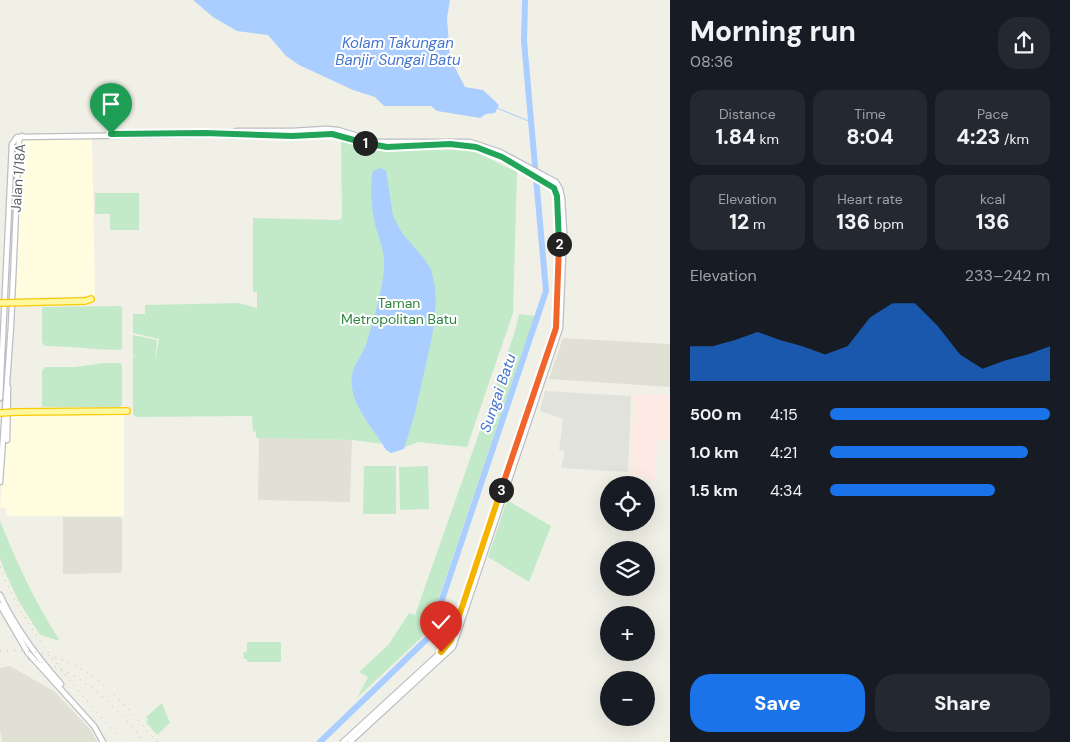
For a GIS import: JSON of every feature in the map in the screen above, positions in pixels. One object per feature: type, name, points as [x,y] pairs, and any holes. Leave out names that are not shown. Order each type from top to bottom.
[{"type":"highway","points":[[0,303],[88,300]]},
{"type":"highway","points":[[0,413],[127,411]]},
{"type":"street","points":[[231,134],[237,131],[250,134]]},
{"type":"street","points":[[22,136],[237,135],[338,132],[382,147],[462,145],[484,147],[558,184],[562,198],[564,253],[561,322],[543,383],[451,650],[351,742]]},
{"type":"street","name":"Jalan 1/18A","points":[[2,396],[8,366],[19,140],[22,136]]},
{"type":"street","name":"Jalan 1/18A","points":[[2,396],[12,144],[15,138],[22,136]]},
{"type":"street","points":[[343,742],[448,644],[538,383],[557,322],[560,254],[557,196],[554,188],[544,178]]},
{"type":"street","points":[[7,440],[8,366]]},
{"type":"street","points":[[0,482],[2,396]]},
{"type":"street","points":[[471,578],[478,564],[482,562]]},
{"type":"street","points":[[0,595],[5,611]]},
{"type":"street","points":[[0,605],[28,653],[94,726],[103,742]]},
{"type":"shaded area","points":[[92,137],[95,296],[10,298],[13,139]]},
{"type":"shaded area","points":[[563,338],[670,344],[670,387],[549,379]]},
{"type":"shaded area","points":[[545,391],[631,396],[628,472],[561,468],[565,451],[559,450],[563,419],[540,411]]},
{"type":"shaded area","points":[[634,394],[670,395],[670,440],[657,439],[655,481],[655,476],[630,475]]},
{"type":"shaded area","points":[[124,415],[124,516],[7,516],[5,507],[0,508],[6,416]]},
{"type":"shaded area","points":[[259,438],[352,440],[350,502],[258,500]]},
{"type":"shaded area","points":[[63,517],[120,517],[122,520],[122,571],[120,573],[63,574]]},
{"type":"shaded area","points":[[10,666],[55,692],[89,728],[98,742],[2,742],[0,728],[0,668]]},
{"type":"green space","name":"Taman Metropolitan Batu","points":[[341,138],[363,148],[378,151],[466,149],[517,172],[513,313],[467,447],[418,442],[391,453],[383,444],[352,440],[256,438],[256,431],[253,432],[252,416],[136,417],[133,414],[133,357],[138,357],[133,356],[133,335],[157,340],[155,361],[159,339],[133,333],[133,314],[145,314],[145,305],[239,303],[257,308],[257,292],[253,292],[253,218],[339,220],[342,218]]},
{"type":"green space","points":[[95,193],[139,193],[139,230],[110,230],[110,214],[95,214]]},
{"type":"green space","points":[[120,306],[122,308],[122,348],[120,350],[45,346],[42,342],[42,307]]},
{"type":"green space","points":[[519,314],[535,316],[430,624],[422,637],[357,698],[368,677],[359,672],[389,644],[409,613],[415,615],[514,334]]},
{"type":"green space","points":[[120,363],[122,365],[122,405],[120,407],[42,407],[42,371],[45,367],[75,367]]},
{"type":"green space","points":[[364,466],[396,466],[396,514],[363,514]]},
{"type":"green space","points":[[428,466],[429,509],[400,510],[399,467]]},
{"type":"green space","points":[[507,500],[551,526],[529,582],[488,557]]},
{"type":"green space","points":[[0,521],[42,612],[60,641],[40,635],[18,600],[0,558]]},
{"type":"green space","points":[[247,642],[281,642],[281,662],[247,662],[247,659],[244,659],[243,652],[247,652]]},
{"type":"green space","points":[[162,703],[170,723],[159,733],[160,735],[155,733],[146,722],[148,720],[146,717]]},
{"type":"water","name":"Kolam Takungan Banjir Sungai Batu","points":[[193,0],[450,0],[447,18],[450,58],[465,87],[483,90],[499,105],[495,113],[486,114],[480,118],[437,111],[431,106],[384,106],[375,97],[353,90],[299,65],[286,56],[268,35],[237,31],[213,17]]},
{"type":"water","points":[[380,168],[386,170],[393,216],[402,233],[431,269],[436,303],[432,337],[415,413],[404,449],[391,453],[386,450],[361,411],[352,387],[354,367],[366,345],[371,330],[383,277],[383,253],[375,225],[371,192],[373,171]]},
{"type":"waterway","name":"Sungai Batu","points":[[320,742],[429,637],[546,291],[524,41],[525,0]]},
{"type":"waterway","points":[[497,108],[531,122]]},
{"type":"railway","points":[[0,567],[11,592],[38,638],[70,681],[123,742]]},
{"type":"railway","points":[[0,651],[27,651],[50,656],[71,664],[90,675],[125,705],[157,742]]},
{"type":"railway","points":[[28,659],[47,664],[79,679],[108,701],[145,742]]},
{"type":"route","points":[[111,134],[204,133],[292,136],[325,133],[338,134],[366,144],[382,147],[462,145],[476,147],[502,157],[544,180],[554,188],[557,196],[560,254],[556,328],[451,640],[441,652]]}]
